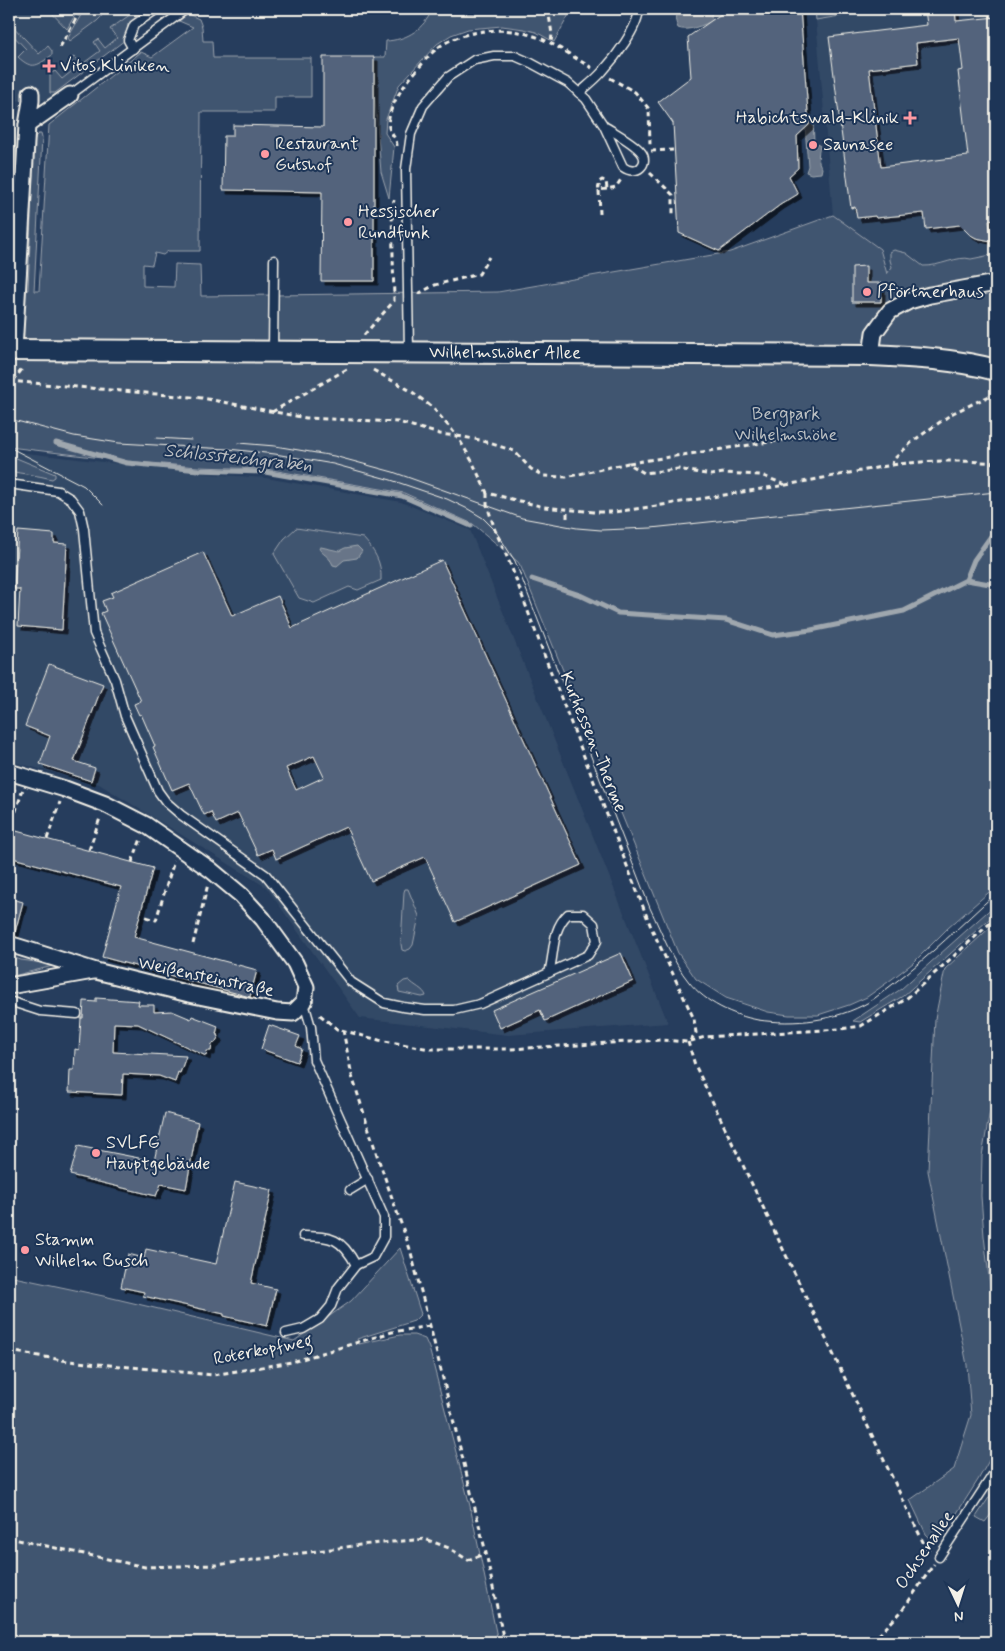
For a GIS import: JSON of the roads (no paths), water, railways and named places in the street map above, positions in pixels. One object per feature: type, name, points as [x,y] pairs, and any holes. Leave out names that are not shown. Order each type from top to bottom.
[{"type":"main road","name":"Wilhelmshöher Allee","points":[[15,356],[273,352],[360,357],[409,353],[871,355],[923,357],[996,370]]},
{"type":"street","points":[[15,356],[27,125],[31,93]]},
{"type":"street","points":[[27,125],[70,95]]},
{"type":"street","points":[[871,355],[874,333],[890,311],[909,300],[996,283]]},
{"type":"street","points":[[9,772],[65,789],[105,804],[146,825],[211,870],[241,895],[263,919],[295,963],[306,987],[304,1002]]},
{"type":"street","name":"Weißensteinstraße","points":[[9,944],[96,971],[189,994],[277,1012],[293,1013],[304,1002]]},
{"type":"street","name":"Weißensteinstraße","points":[[9,986],[96,971]]},
{"type":"lane","points":[[133,48],[128,40],[134,25],[156,9]]},
{"type":"lane","points":[[70,95],[186,9]]},
{"type":"lane","points":[[579,93],[615,57],[633,28],[639,14],[639,9]]},
{"type":"lane","points":[[409,353],[406,169],[411,134],[423,106],[440,84],[448,76],[474,60],[494,56],[515,56],[531,62],[568,83],[579,93],[604,126],[623,167],[633,171],[639,169],[644,160],[641,151],[604,126]]},
{"type":"lane","points":[[273,352],[274,260]]},
{"type":"lane","points":[[9,484],[58,490],[71,499],[80,511],[87,554],[94,633],[115,680],[125,716],[158,791],[166,802],[181,815],[266,875],[351,982],[384,1003],[403,1007],[425,1010],[454,1010],[480,1004],[549,973],[588,955],[597,941],[594,924],[583,914],[568,914],[561,921],[556,931],[549,973]]},
{"type":"lane","points":[[9,1001],[40,1011],[77,1014]]},
{"type":"lane","points":[[286,1333],[303,1329],[320,1319],[331,1306],[338,1288],[356,1264],[372,1257],[384,1236],[384,1217],[314,1060],[312,1028],[304,1002]]},
{"type":"lane","points":[[350,1190],[368,1179]]},
{"type":"lane","points":[[303,1236],[330,1237],[348,1250],[356,1264]]},
{"type":"lane","name":"Ochsenallee","points":[[939,1557],[996,1470]]},
{"type":"waterway","name":"Schlossteichgraben","points":[[56,443],[127,463],[198,470],[265,472],[402,496],[471,526]]},
{"type":"waterway","name":"Schlossteichgraben","points":[[532,579],[580,595],[618,613],[726,620],[773,635],[811,630],[904,611],[966,580],[974,560],[996,529]]},
{"type":"waterway","points":[[966,580],[996,585]]},
{"type":"tram line","points":[[9,419],[74,436],[119,443],[228,449],[275,454],[333,464],[391,480],[447,499],[483,518],[495,530],[515,561],[650,908],[677,965],[689,982],[703,996],[720,1007],[748,1018],[786,1022],[815,1020],[843,1014],[872,1000],[907,973],[946,940],[996,893]]},
{"type":"tram line","points":[[156,438],[191,440]]},
{"type":"tram line","points":[[238,443],[275,446],[334,456],[393,472],[522,518],[577,528],[601,530],[651,528],[996,492]]},
{"type":"tram line","points":[[9,447],[84,486],[103,505]]},
{"type":"place","name":"Vitos Kliniken","points":[[49,66]]},
{"type":"place","name":"Habichtswald-Klinik","points":[[910,118]]},
{"type":"place","name":"Saunasee","points":[[813,145]]},
{"type":"place","name":"Restaurant Gutshof","points":[[265,154]]},
{"type":"place","name":"Hessischer Rundfunk","points":[[348,222]]},
{"type":"place","name":"Pförtnerhaus","points":[[867,292]]},
{"type":"place","name":"SVLFG Hauptgebäude","points":[[96,1153]]},
{"type":"place","name":"Stamm Wilhelm Busch","points":[[25,1250]]},
{"type":"park label","name":"Bergpark Wilhelmshöhe","points":[[786,424]]}]
